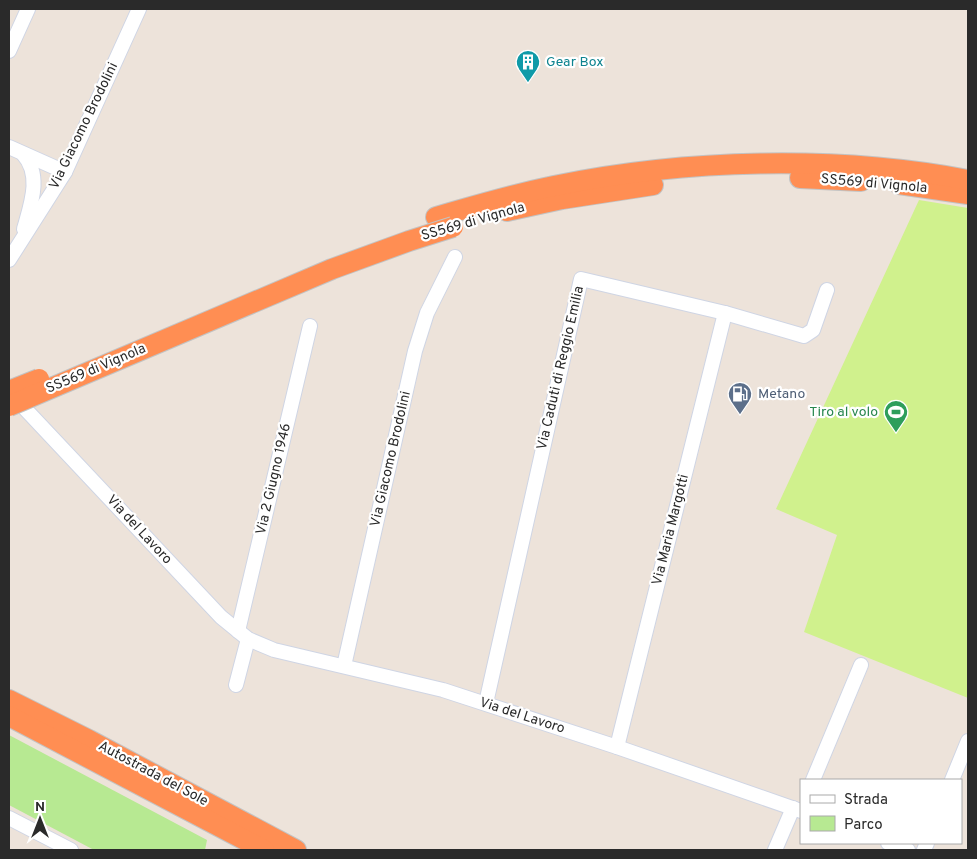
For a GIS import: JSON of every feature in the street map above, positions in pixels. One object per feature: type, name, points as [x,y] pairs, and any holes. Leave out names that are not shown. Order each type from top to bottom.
[{"type":"highway","name":"SS569 di Vignola","points":[[9,391],[355,246],[444,222],[553,186],[636,173],[692,167],[748,165],[827,165],[898,170],[968,180]]},
{"type":"highway","name":"SS569 di Vignola","points":[[9,406],[332,269],[409,240],[444,222],[492,215],[562,199],[638,187],[692,181],[748,178],[827,179],[896,184],[968,194]]},
{"type":"highway","name":"Autostrada del Sole","points":[[9,700],[97,744],[296,850]]},
{"type":"highway","name":"Autostrada del Sole","points":[[9,716],[264,850]]},
{"type":"street","points":[[9,51],[28,9]]},
{"type":"street","name":"Via Giacomo Brodolini","points":[[9,260],[65,172],[139,9]]},
{"type":"street","points":[[9,147],[65,172],[55,180],[44,180],[37,175],[23,154]]},
{"type":"street","points":[[22,239],[33,193],[34,175],[31,166]]},
{"type":"street","name":"Via Giacomo Brodolini","points":[[344,666],[416,351],[428,313],[455,257]]},
{"type":"street","name":"Via Caduti di Reggio Emilia","points":[[486,704],[581,279],[725,313],[804,336],[813,330],[828,290]]},
{"type":"street","name":"Via Maria Margotti","points":[[617,747],[725,313]]},
{"type":"street","name":"Via 2 Giugno 1946","points":[[243,635],[310,326]]},
{"type":"street","name":"Via del Lavoro","points":[[9,391],[221,617],[243,635],[274,650],[444,690],[617,747],[799,811],[775,850]]},
{"type":"street","points":[[236,684],[243,635]]},
{"type":"street","points":[[813,779],[861,665]]},
{"type":"street","points":[[952,779],[968,741]]},
{"type":"street","points":[[9,818],[70,850]]},
{"type":"street","points":[[891,844],[908,850]]},
{"type":"green space","points":[[919,200],[968,208],[968,698],[804,632],[837,535],[776,509]]},
{"type":"green space","points":[[9,735],[207,840],[205,850],[94,850],[9,805]]},
{"type":"place","name":"Gear Box","points":[[528,83]]},
{"type":"place","name":"Metano","points":[[740,415]]},
{"type":"place","name":"Tiro al volo","points":[[896,433]]}]
